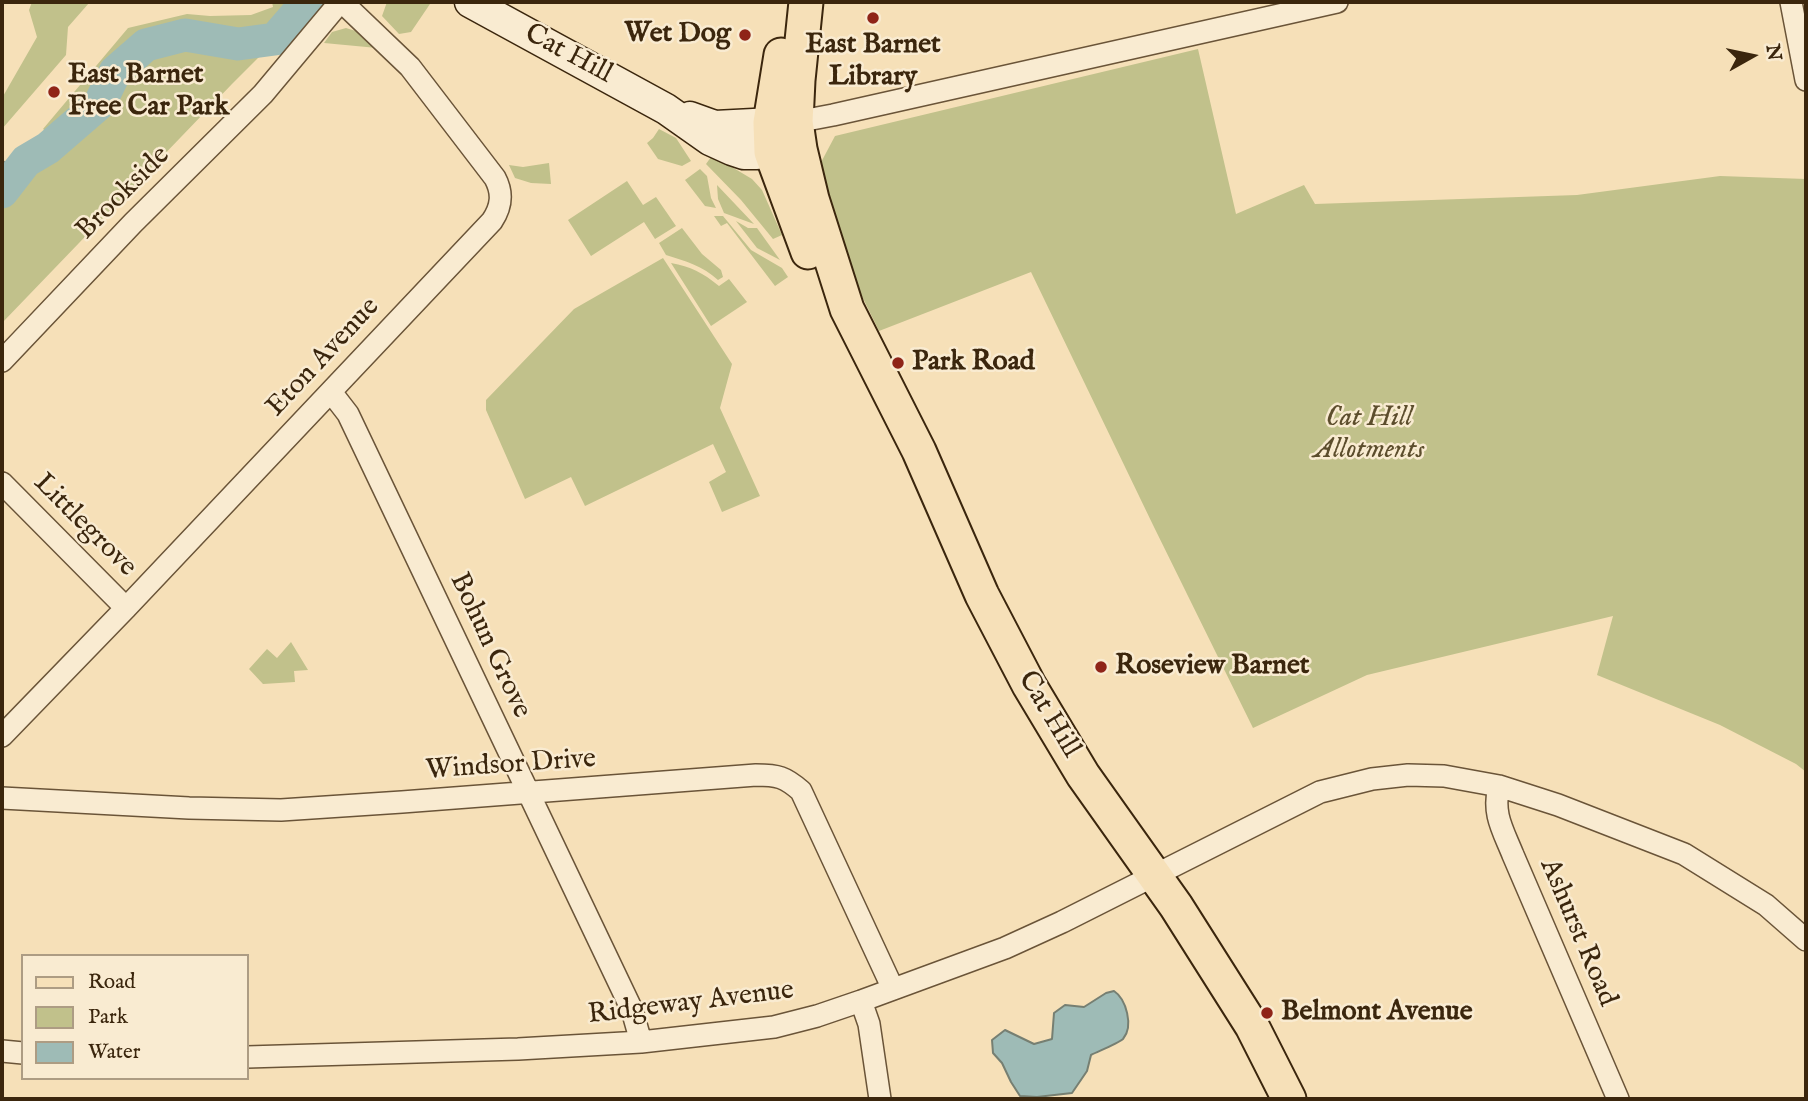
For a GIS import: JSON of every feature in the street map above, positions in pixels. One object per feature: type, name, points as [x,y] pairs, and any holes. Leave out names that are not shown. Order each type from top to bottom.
[{"type":"main road","points":[[779,132],[798,80],[804,2]]},
{"type":"main road","name":"Cat Hill","points":[[479,7],[666,109],[710,140],[732,150],[757,155],[779,132],[800,149],[812,199],[847,309],[919,451],[962,551],[1012,653],[1083,775],[1176,906],[1252,1026],[1289,1099]]},
{"type":"street","name":"Brookside","points":[[2,361],[133,223],[263,94],[341,2]]},
{"type":"street","name":"Eton Avenue","points":[[2,736],[331,392],[492,221],[498,211],[500,187],[495,178],[417,75],[341,2]]},
{"type":"street","points":[[779,132],[845,112],[1337,2]]},
{"type":"street","points":[[1791,2],[1806,80]]},
{"type":"street","name":"Bohun Grove","points":[[331,392],[348,414],[632,1010],[641,1042]]},
{"type":"street","name":"Littlegrove","points":[[2,483],[126,608]]},
{"type":"street","name":"Windsor Drive","points":[[2,798],[282,810],[775,775],[789,780],[801,791],[893,989]]},
{"type":"street","points":[[1154,876],[1320,792],[1372,779],[1408,775],[1444,776],[1499,786],[1558,805],[1684,854],[1766,905],[1806,940]]},
{"type":"street","name":"Ashurst Road","points":[[1499,786],[1496,808],[1498,817],[1618,1099]]},
{"type":"street","name":"Ridgeway Avenue","points":[[248,1057],[492,1050],[641,1042],[774,1027],[861,1001],[1005,948],[1154,876]]},
{"type":"street","points":[[861,1001],[869,1024],[880,1099]]},
{"type":"street","points":[[2,1051],[21,1053]]},
{"type":"green space","points":[[32,2],[89,3],[68,27],[66,55],[2,129],[2,98],[37,37],[29,10]]},
{"type":"green space","points":[[272,2],[314,2],[2,323],[2,166],[8,159],[25,151],[31,155],[50,134],[43,129],[128,28],[187,14],[251,15],[273,7]]},
{"type":"green space","points":[[387,2],[430,4],[411,32],[399,34],[382,16]]},
{"type":"green space","points":[[346,28],[359,32],[377,48],[324,43],[332,32]]},
{"type":"green space","name":"Cat Hill Allotments","points":[[1198,49],[1236,214],[1304,185],[1315,204],[1577,195],[1720,176],[1806,179],[1806,772],[1796,764],[1720,725],[1597,675],[1613,616],[1367,675],[1253,728],[1031,272],[879,331],[851,274],[818,168],[835,136]]},
{"type":"green space","points":[[659,129],[676,138],[691,161],[682,166],[658,159],[647,143]]},
{"type":"green space","points":[[711,157],[752,179],[762,190],[782,235],[773,239],[741,200],[706,164]]},
{"type":"green space","points":[[549,163],[551,184],[531,183],[515,178],[509,165],[523,167]]},
{"type":"green space","points":[[700,169],[707,176],[711,198],[716,208],[705,206],[685,180]]},
{"type":"green space","points":[[627,181],[643,205],[656,197],[676,226],[655,239],[644,222],[591,256],[568,220]]},
{"type":"green space","points":[[717,185],[754,224],[724,213],[718,199]]},
{"type":"green space","points":[[714,216],[723,216],[751,250],[782,268],[788,277],[775,286],[727,223],[721,226]]},
{"type":"green space","points":[[736,221],[748,228],[757,228],[780,260],[757,248]]},
{"type":"green space","points":[[682,228],[702,254],[721,270],[723,277],[718,280],[700,268],[666,255],[659,243]]},
{"type":"green space","points":[[663,258],[732,364],[720,408],[760,496],[722,512],[709,482],[726,472],[713,444],[585,506],[571,477],[525,499],[486,410],[486,400],[574,309]]},
{"type":"green space","points":[[671,263],[696,271],[719,286],[729,279],[747,302],[711,326]]},
{"type":"green space","points":[[291,642],[308,670],[294,671],[295,682],[263,684],[249,669],[267,649],[277,658]]},
{"type":"water","points":[[1114,991],[1122,1000],[1127,1013],[1128,1027],[1123,1039],[1091,1055],[1087,1071],[1072,1093],[1020,1096],[1002,1063],[993,1053],[992,1040],[1005,1030],[1034,1044],[1052,1039],[1054,1013],[1065,1005],[1084,1007]]},
{"type":"waterway","points":[[2,192],[26,161],[48,148],[100,103],[115,72],[146,45],[185,35],[238,44],[275,39],[307,2]]},
{"type":"waterway","points":[[2,162],[14,177]]},
{"type":"place","name":"East Barnet Library","points":[[873,18]]},
{"type":"place","name":"Wet Dog","points":[[745,35]]},
{"type":"place","name":"East Barnet Free Car Park","points":[[54,92]]},
{"type":"place","name":"Park Road","points":[[898,363]]},
{"type":"place","name":"Roseview Barnet","points":[[1101,667]]},
{"type":"place","name":"Belmont Avenue","points":[[1267,1013]]}]
